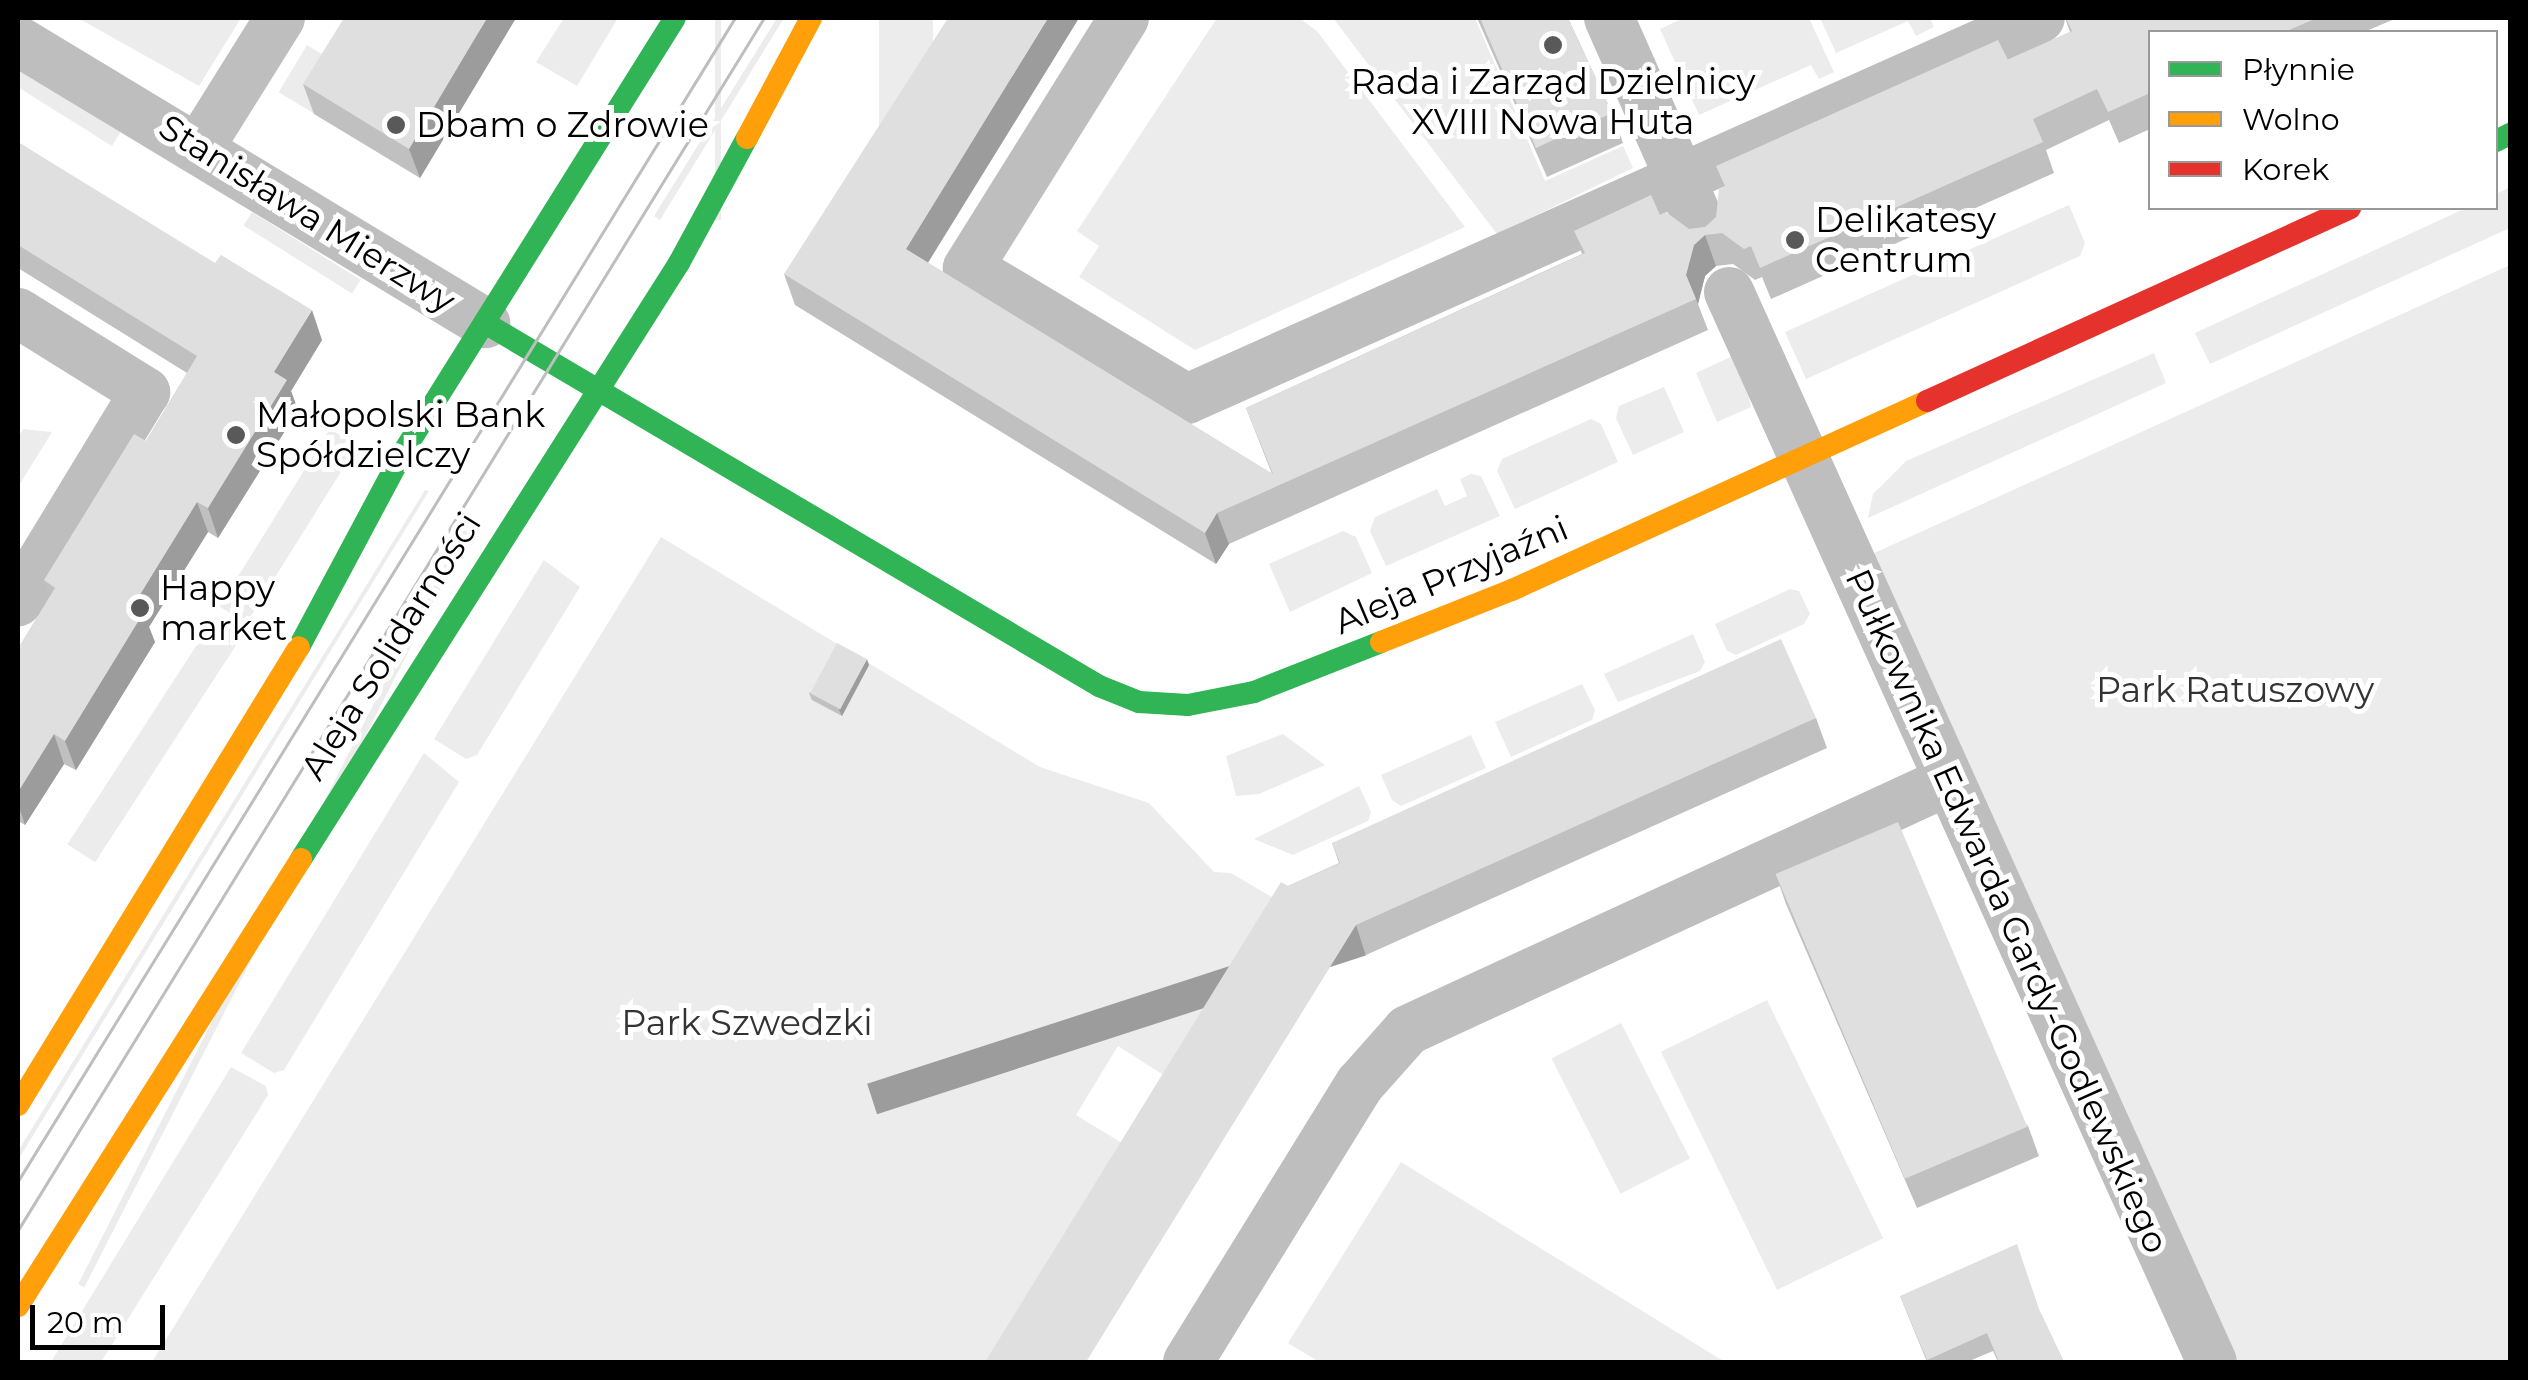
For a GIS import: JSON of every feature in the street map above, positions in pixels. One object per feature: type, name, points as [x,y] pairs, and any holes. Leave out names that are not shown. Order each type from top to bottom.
[{"type":"street","points":[[200,146],[280,18]]},
{"type":"street","points":[[18,1105],[317,617],[377,497],[675,18]]},
{"type":"street","name":"Aleja Solidarności","points":[[18,1306],[679,263],[811,18]]},
{"type":"street","points":[[1124,18],[968,268],[1187,399],[2040,18]]},
{"type":"street","points":[[1610,18],[1704,232]]},
{"type":"street","name":"Stanisława Mierzwy","points":[[18,41],[200,146],[594,392]]},
{"type":"street","name":"Aleja Przyjaźni","points":[[594,392],[1099,686],[1171,706],[1230,699],[1288,680],[1512,590],[2346,210]]},
{"type":"street","name":"Pułkownika Edwarda Gardy-Godlewskiego","points":[[1730,292],[1802,460],[2212,1362]]},
{"type":"street","points":[[18,313],[146,392],[18,601]]},
{"type":"street","points":[[1188,1362],[1360,1084],[1408,1030],[1948,780]]},
{"type":"green space","points":[[78,18],[241,18],[199,86]]},
{"type":"green space","points":[[564,18],[618,18],[577,86],[536,62]]},
{"type":"green space","points":[[715,18],[721,18],[721,220],[715,220]]},
{"type":"green space","points":[[777,18],[784,18],[660,220],[654,216]]},
{"type":"green space","points":[[879,18],[933,18],[933,206],[879,206]]},
{"type":"green space","points":[[1217,18],[1299,18],[1317,31],[1465,227],[1195,350],[1079,277],[1099,246],[1077,231]]},
{"type":"green space","points":[[1333,18],[1475,18],[1545,181],[1623,146],[1633,168],[1497,234]]},
{"type":"green space","points":[[1684,18],[1809,18],[1834,72],[1819,79],[1811,65],[1699,115],[1660,29]]},
{"type":"green space","points":[[1820,18],[1930,18],[1934,27],[1916,36],[1908,21],[1836,53]]},
{"type":"green space","points":[[307,45],[343,67],[315,114],[279,92]]},
{"type":"green space","points":[[18,66],[121,131],[112,146],[18,87]]},
{"type":"green space","points":[[2510,187],[2510,228],[2210,364],[2195,333],[2462,210],[2498,210],[2498,193]]},
{"type":"green space","points":[[2069,205],[2085,243],[2080,256],[1806,379],[1785,332]]},
{"type":"green space","points":[[252,212],[361,280],[352,293],[244,226]]},
{"type":"green space","name":"Park Ratuszowy","points":[[2510,265],[2510,1362],[2237,1362],[1872,554]]},
{"type":"green space","points":[[1739,353],[1751,407],[1717,422],[1696,373]]},
{"type":"green space","points":[[2154,353],[2166,383],[1868,518],[1873,494],[1906,461]]},
{"type":"green space","points":[[1664,387],[1684,432],[1633,455],[1616,418],[1619,406]]},
{"type":"green space","points":[[1591,419],[1601,424],[1618,462],[1515,509],[1497,471],[1502,459]]},
{"type":"green space","points":[[23,429],[52,432],[18,487],[18,438]]},
{"type":"green space","points":[[330,429],[357,446],[246,623],[219,606]]},
{"type":"green space","points":[[1471,474],[1481,476],[1500,516],[1386,566],[1370,531],[1375,517],[1437,489],[1445,506],[1467,496],[1460,479]]},
{"type":"green space","points":[[425,490],[429,491],[18,1160],[18,1151]]},
{"type":"green space","points":[[469,517],[475,520],[84,1287],[78,1284]]},
{"type":"green space","points":[[1343,531],[1356,537],[1372,573],[1290,612],[1269,564]]},
{"type":"green space","name":"Park Szwedzki","points":[[661,537],[1040,767],[1149,803],[1214,872],[1231,873],[1287,906],[1176,1083],[1118,1046],[1076,1115],[1135,1151],[1005,1362],[152,1362]]},
{"type":"green space","points":[[544,560],[580,587],[477,755],[466,759],[434,739]]},
{"type":"green space","points":[[1790,589],[1799,591],[1810,614],[1804,624],[1736,655],[1727,651],[1715,624]]},
{"type":"green space","points":[[215,617],[243,635],[95,862],[67,844]]},
{"type":"green space","points":[[1693,634],[1705,662],[1700,671],[1618,702],[1604,674]]},
{"type":"green space","points":[[1582,684],[1595,710],[1592,720],[1511,757],[1495,722]]},
{"type":"green space","points":[[1283,734],[1325,765],[1259,794],[1236,796],[1226,756]]},
{"type":"green space","points":[[1471,735],[1486,768],[1401,806],[1392,800],[1381,775]]},
{"type":"green space","points":[[424,753],[459,782],[284,1070],[274,1073],[241,1053]]},
{"type":"green space","points":[[1359,786],[1371,812],[1368,821],[1293,855],[1254,839]]},
{"type":"green space","points":[[1767,1000],[1883,1238],[1777,1290],[1661,1052]]},
{"type":"green space","points":[[1621,1023],[1690,1158],[1621,1194],[1552,1058]]},
{"type":"green space","points":[[231,1067],[266,1086],[268,1095],[101,1362],[51,1362]]},
{"type":"green space","points":[[1401,1162],[1725,1362],[1319,1362],[1288,1343]]},
{"type":"building","points":[[344,18],[487,18],[409,149],[303,84]]},
{"type":"building","points":[[948,18],[1048,18],[906,249],[1273,474],[1246,408],[1585,253],[1574,231],[1651,195],[1660,215],[1666,212],[1689,229],[1705,227],[1716,217],[1719,189],[1725,186],[1716,166],[1998,40],[2008,60],[2072,31],[2066,18],[2317,18],[2289,30],[2148,30],[2148,94],[2108,112],[2097,89],[2033,119],[2043,142],[1760,268],[1751,246],[1744,249],[1722,233],[1705,235],[1694,245],[1686,275],[1696,299],[1217,513],[1205,533],[784,274]]},
{"type":"building","points":[[1480,18],[1568,18],[1612,113],[1536,148]]},
{"type":"building","points":[[18,142],[215,263],[221,255],[312,310],[274,372],[287,380],[208,508],[197,502],[133,606],[144,612],[65,741],[54,734],[18,792],[18,649],[55,588],[44,580],[134,434],[146,441],[197,356],[18,245]]},
{"type":"building","points":[[1781,639],[1816,718],[1356,925],[1086,1362],[985,1362],[1281,882],[1288,886],[1340,863],[1332,843]]},
{"type":"building","points":[[837,643],[867,659],[840,709],[810,693]]},
{"type":"building","points":[[1898,822],[2027,1127],[1905,1179],[1776,874]]},
{"type":"building","points":[[2017,1244],[2039,1309],[2064,1362],[1999,1362],[1987,1333],[1927,1360],[1900,1296]]},
{"type":"tram line","points":[[18,1181],[735,18]]},
{"type":"tram line","points":[[18,1230],[764,18]]},
{"type":"traffic: fast","points":[[299,647],[402,454],[675,18]]},
{"type":"traffic: fast","points":[[2498,140],[2510,134]]},
{"type":"traffic: fast","points":[[301,859],[679,263],[747,138]]},
{"type":"traffic: fast","points":[[485,323],[1099,686],[1139,702],[1188,705],[1254,692],[1381,642]]},
{"type":"traffic: slow","points":[[747,138],[811,18]]},
{"type":"traffic: slow","points":[[1381,642],[1512,590],[1927,401]]},
{"type":"traffic: slow","points":[[18,1105],[299,647]]},
{"type":"traffic: slow","points":[[18,1306],[301,859]]},
{"type":"traffic: jam","points":[[1927,401],[2346,210]]},
{"type":"place","name":"Rada i Zarząd Dzielnicy XVIII Nowa Huta","points":[[1553,45]]},
{"type":"place","name":"Dbam o Zdrowie","points":[[396,125]]},
{"type":"place","name":"Delikatesy Centrum","points":[[1795,240]]},
{"type":"place","name":"Małopolski Bank Spółdzielczy","points":[[236,435]]},
{"type":"place","name":"Happy market","points":[[140,608]]}]
